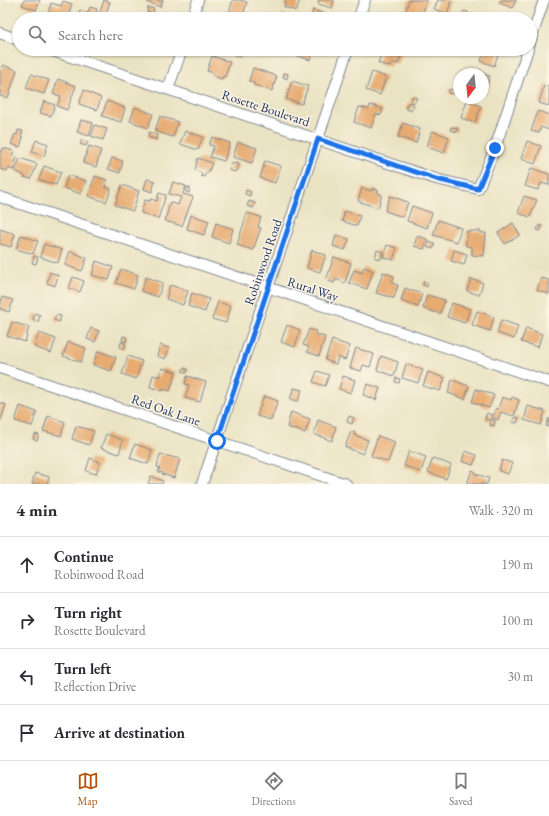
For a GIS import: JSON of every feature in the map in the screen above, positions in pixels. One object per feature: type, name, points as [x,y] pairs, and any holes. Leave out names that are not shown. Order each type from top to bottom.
[{"type":"street","points":[[194,12],[198,0]]},
{"type":"street","points":[[361,12],[365,0]]},
{"type":"street","points":[[537,21],[544,0]]},
{"type":"street","points":[[0,34],[12,38]]},
{"type":"street","name":"Rosette Boulevard","points":[[68,56],[436,179],[478,189],[495,148],[526,56]]},
{"type":"street","points":[[168,89],[180,56]]},
{"type":"street","name":"Robinwood Road","points":[[202,484],[346,56]]},
{"type":"street","name":"Rural Way","points":[[0,197],[549,382]]},
{"type":"street","name":"Red Oak Lane","points":[[0,368],[346,484]]},
{"type":"building","points":[[24,0],[40,0],[36,10],[22,5]]},
{"type":"building","points":[[104,0],[110,2],[106,12],[100,12]]},
{"type":"building","points":[[148,0],[163,0],[160,7],[147,2]]},
{"type":"building","points":[[233,0],[247,2],[244,12],[229,12]]},
{"type":"building","points":[[286,0],[300,0],[296,11],[284,7]]},
{"type":"building","points":[[319,0],[334,0],[332,8],[318,4]]},
{"type":"building","points":[[409,0],[427,0],[423,12],[405,12]]},
{"type":"building","points":[[438,0],[447,0],[451,2],[448,12],[442,12],[434,9]]},
{"type":"building","points":[[501,0],[516,0],[513,8],[499,3]]},
{"type":"building","points":[[63,1],[72,4],[69,12],[48,12],[51,3],[61,6]]},
{"type":"building","points":[[90,7],[97,9],[96,12],[88,12]]},
{"type":"building","points":[[148,7],[154,9],[153,12],[147,12]]},
{"type":"building","points":[[212,56],[230,62],[225,77],[223,76],[222,79],[213,76],[214,73],[207,71]]},
{"type":"building","points":[[298,56],[311,56],[310,60]]},
{"type":"building","points":[[380,56],[401,56],[398,64],[392,62],[390,67],[378,63]]},
{"type":"building","points":[[483,56],[498,56],[494,66],[481,61]]},
{"type":"building","points":[[3,65],[17,70],[8,98],[0,96],[0,73]]},
{"type":"building","points":[[253,68],[277,76],[272,91],[254,85],[254,83],[249,81]]},
{"type":"building","points":[[372,72],[386,77],[380,95],[366,90]]},
{"type":"building","points":[[284,73],[288,74],[287,79],[283,77]]},
{"type":"building","points":[[31,74],[49,80],[44,94],[26,88]]},
{"type":"building","points":[[58,79],[76,86],[67,110],[57,106],[61,96],[53,94]]},
{"type":"building","points":[[292,81],[308,86],[302,104],[286,99]]},
{"type":"building","points":[[544,85],[549,87],[549,106],[539,103]]},
{"type":"building","points":[[449,89],[453,90],[453,94],[448,93]]},
{"type":"building","points":[[84,90],[101,98],[97,110],[79,104]]},
{"type":"building","points":[[413,96],[417,98],[414,103],[410,101]]},
{"type":"building","points":[[44,101],[55,105],[51,116],[40,113]]},
{"type":"building","points":[[107,101],[125,108],[121,122],[102,116]]},
{"type":"building","points":[[409,102],[414,105],[411,111],[405,108]]},
{"type":"building","points":[[466,104],[475,104],[481,106],[475,123],[461,118]]},
{"type":"building","points":[[370,105],[383,109],[381,115],[376,114],[371,128],[354,122],[359,107],[369,109]]},
{"type":"building","points":[[135,107],[153,114],[148,128],[130,121]]},
{"type":"building","points":[[538,111],[549,115],[549,130],[541,127],[539,133],[531,131]]},
{"type":"building","points":[[160,116],[178,122],[173,137],[155,131]]},
{"type":"building","points":[[81,120],[93,123],[89,136],[77,132]]},
{"type":"building","points":[[403,123],[420,129],[416,143],[398,137]]},
{"type":"building","points":[[95,125],[107,129],[103,140],[91,136]]},
{"type":"building","points":[[451,127],[458,128],[457,132],[450,130]]},
{"type":"building","points":[[18,130],[23,131],[20,147],[11,144],[15,134],[17,135]]},
{"type":"building","points":[[185,131],[203,137],[198,150],[180,144]]},
{"type":"building","points":[[432,131],[449,137],[444,153],[427,147]]},
{"type":"building","points":[[149,132],[157,135],[156,140],[148,137]]},
{"type":"building","points":[[212,137],[230,143],[224,161],[210,157],[214,146],[209,145]]},
{"type":"building","points":[[36,140],[48,144],[44,156],[32,152]]},
{"type":"building","points":[[82,140],[88,142],[86,146],[80,144]]},
{"type":"building","points":[[527,141],[541,146],[535,164],[521,159]]},
{"type":"building","points":[[238,142],[257,148],[252,163],[233,157]]},
{"type":"building","points":[[89,146],[101,150],[96,167],[83,163]]},
{"type":"building","points":[[3,148],[14,151],[12,156],[17,157],[13,170],[8,168],[7,171],[0,169],[0,151],[2,151]]},
{"type":"building","points":[[20,158],[37,164],[31,179],[24,177],[24,175],[15,171]]},
{"type":"building","points":[[112,158],[123,161],[120,173],[108,169]]},
{"type":"building","points":[[198,158],[212,163],[208,173],[206,173],[204,177],[201,176],[202,173],[195,170]]},
{"type":"building","points":[[265,161],[281,166],[275,183],[260,178]]},
{"type":"building","points":[[232,163],[239,164],[237,171],[235,172],[229,170]]},
{"type":"building","points":[[44,166],[61,172],[56,185],[39,180]]},
{"type":"building","points":[[531,168],[549,174],[549,185],[541,183],[538,190],[525,186]]},
{"type":"building","points":[[68,175],[86,181],[81,194],[64,188]]},
{"type":"building","points":[[95,176],[107,180],[105,187],[111,189],[106,202],[88,196]]},
{"type":"building","points":[[147,179],[155,181],[152,192],[144,189]]},
{"type":"building","points":[[173,182],[186,186],[183,194],[193,197],[182,226],[165,221],[170,202],[178,205],[181,197],[169,194]]},
{"type":"building","points":[[122,185],[139,191],[133,211],[115,205]]},
{"type":"building","points":[[187,187],[190,188],[189,193],[186,192]]},
{"type":"building","points":[[362,188],[372,191],[372,188],[378,190],[377,193],[382,195],[378,208],[358,201]]},
{"type":"building","points":[[246,190],[251,192],[250,196],[245,194]]},
{"type":"building","points":[[159,193],[166,195],[158,219],[141,213],[145,200],[150,201],[151,199],[157,201]]},
{"type":"building","points":[[390,196],[408,202],[403,217],[385,211]]},
{"type":"building","points":[[524,196],[537,200],[530,217],[518,213]]},
{"type":"building","points":[[249,201],[255,203],[253,208],[247,206]]},
{"type":"building","points":[[412,206],[432,213],[427,228],[407,221]]},
{"type":"building","points":[[345,211],[360,216],[357,226],[342,221]]},
{"type":"building","points":[[247,213],[261,217],[258,227],[261,228],[253,250],[237,245]]},
{"type":"building","points":[[191,215],[209,221],[204,235],[187,229]]},
{"type":"building","points":[[438,220],[461,228],[457,242],[433,235]]},
{"type":"building","points":[[216,223],[233,229],[229,243],[212,237]]},
{"type":"building","points":[[513,223],[520,235],[505,244],[498,233]]},
{"type":"building","points":[[539,225],[542,226],[540,231],[537,230]]},
{"type":"building","points":[[0,229],[15,234],[11,247],[0,244]]},
{"type":"building","points":[[467,231],[481,231],[481,233],[486,233],[484,256],[472,255],[472,247],[466,246]]},
{"type":"building","points":[[21,235],[38,241],[33,254],[16,249]]},
{"type":"building","points":[[336,235],[349,239],[345,250],[333,246]]},
{"type":"building","points":[[417,236],[427,239],[424,249],[414,246]]},
{"type":"building","points":[[429,242],[435,244],[433,249],[427,247]]},
{"type":"building","points":[[44,244],[62,250],[58,263],[40,257]]},
{"type":"building","points":[[387,245],[397,248],[393,260],[383,257]]},
{"type":"building","points":[[312,250],[326,255],[320,272],[307,268]]},
{"type":"building","points":[[377,250],[383,252],[381,259],[375,258]]},
{"type":"building","points":[[454,250],[467,254],[464,265],[451,261]]},
{"type":"building","points":[[70,251],[87,258],[82,271],[65,265]]},
{"type":"building","points":[[34,256],[38,257],[36,264],[32,263]]},
{"type":"building","points":[[334,257],[351,263],[345,283],[336,279],[334,283],[326,280]]},
{"type":"building","points":[[96,261],[113,267],[109,280],[92,275]]},
{"type":"building","points":[[364,267],[373,271],[367,289],[349,283],[354,270],[362,273]]},
{"type":"building","points":[[121,269],[138,275],[134,289],[116,283]]},
{"type":"building","points":[[50,272],[58,275],[55,286],[47,283]]},
{"type":"building","points":[[383,272],[394,276],[392,283],[398,285],[394,298],[376,293]]},
{"type":"building","points":[[73,277],[84,281],[80,292],[69,288]]},
{"type":"building","points":[[146,277],[163,283],[158,297],[141,291]]},
{"type":"building","points":[[541,278],[549,280],[549,294],[537,290]]},
{"type":"building","points":[[471,279],[483,283],[479,295],[467,291]]},
{"type":"building","points":[[424,281],[428,283],[427,287],[423,285]]},
{"type":"building","points":[[170,285],[188,291],[183,305],[166,299]]},
{"type":"building","points":[[405,288],[422,294],[418,307],[401,301]]},
{"type":"building","points":[[192,293],[209,299],[205,312],[188,306]]},
{"type":"building","points":[[427,295],[445,300],[440,314],[423,308]]},
{"type":"building","points":[[2,297],[13,300],[9,312],[0,309]]},
{"type":"building","points":[[218,302],[231,306],[226,323],[212,319]]},
{"type":"building","points":[[452,303],[470,309],[465,323],[447,317]]},
{"type":"building","points":[[477,311],[494,317],[490,331],[472,325]]},
{"type":"building","points":[[35,313],[40,315],[38,322],[33,320]]},
{"type":"building","points":[[56,315],[61,316],[59,322],[54,320]]},
{"type":"building","points":[[501,320],[518,326],[514,339],[497,333]]},
{"type":"building","points":[[12,322],[29,327],[25,342],[7,336]]},
{"type":"building","points":[[287,325],[300,330],[295,347],[281,342]]},
{"type":"building","points":[[91,328],[99,331],[95,342],[87,339]]},
{"type":"building","points":[[526,328],[542,334],[538,347],[521,342]]},
{"type":"building","points":[[309,329],[316,331],[315,334],[325,337],[319,356],[307,352],[309,347],[303,345]]},
{"type":"building","points":[[39,333],[56,339],[51,353],[34,347]]},
{"type":"building","points":[[123,336],[127,337],[126,342],[122,341]]},
{"type":"building","points":[[332,340],[350,346],[345,360],[338,357],[336,364],[325,360]]},
{"type":"building","points":[[68,342],[86,348],[81,362],[63,356]]},
{"type":"building","points":[[121,342],[126,344],[124,349],[120,347]]},
{"type":"building","points":[[160,345],[169,348],[165,359],[157,356]]},
{"type":"building","points":[[356,348],[374,354],[370,367],[363,365],[361,371],[350,368]]},
{"type":"building","points":[[98,351],[116,357],[111,371],[93,365]]},
{"type":"building","points":[[128,356],[142,361],[136,379],[122,374]]},
{"type":"building","points":[[381,356],[398,362],[394,376],[377,370]]},
{"type":"building","points":[[406,364],[423,370],[418,383],[402,378]]},
{"type":"building","points":[[162,368],[176,372],[170,391],[163,389],[163,391],[150,387],[153,375],[159,377]]},
{"type":"building","points":[[184,368],[188,369],[187,373],[182,371]]},
{"type":"building","points":[[317,371],[329,375],[325,386],[313,382]]},
{"type":"building","points":[[428,372],[445,378],[440,391],[423,386]]},
{"type":"building","points":[[187,376],[206,382],[200,402],[185,398],[189,385],[185,384]]},
{"type":"building","points":[[343,376],[355,380],[351,393],[339,389]]},
{"type":"building","points":[[396,378],[400,379],[399,383],[395,382]]},
{"type":"building","points":[[452,380],[469,386],[465,399],[448,393]]},
{"type":"building","points":[[367,384],[380,388],[376,400],[363,395]]},
{"type":"building","points":[[294,388],[302,390],[298,401],[290,399]]},
{"type":"building","points":[[476,389],[494,395],[489,408],[472,402]]},
{"type":"building","points":[[264,396],[278,401],[271,420],[257,416]]},
{"type":"building","points":[[502,397],[511,400],[512,397],[519,400],[514,416],[501,412],[498,420],[492,418],[496,408],[498,409]]},
{"type":"building","points":[[0,403],[6,405],[0,422]]},
{"type":"building","points":[[20,406],[37,412],[32,426],[15,421]]},
{"type":"building","points":[[528,406],[545,411],[541,425],[524,420]]},
{"type":"building","points":[[291,412],[310,419],[305,433],[287,427]]},
{"type":"building","points":[[487,413],[491,415],[489,421],[485,419]]},
{"type":"building","points":[[48,416],[65,422],[61,436],[43,431]]},
{"type":"building","points":[[349,416],[354,418],[352,424],[347,422]]},
{"type":"building","points":[[515,417],[519,418],[517,423],[513,422]]},
{"type":"building","points":[[549,418],[549,427],[546,426]]},
{"type":"building","points":[[318,420],[336,427],[332,441],[314,434]]},
{"type":"building","points":[[491,420],[495,421],[494,426],[490,425]]},
{"type":"building","points":[[76,426],[94,431],[89,445],[72,439]]},
{"type":"building","points":[[351,431],[355,433],[354,435],[368,440],[363,454],[345,447]]},
{"type":"building","points":[[35,434],[39,435],[37,441],[33,439]]},
{"type":"building","points":[[106,434],[123,440],[119,454],[101,448]]},
{"type":"building","points":[[378,436],[395,442],[388,462],[371,456]]},
{"type":"building","points":[[135,444],[152,450],[148,464],[130,458]]},
{"type":"building","points":[[409,451],[426,457],[421,472],[404,466]]},
{"type":"building","points":[[465,451],[477,455],[473,465],[462,461]]},
{"type":"building","points":[[160,454],[180,459],[174,478],[158,472],[160,468],[157,467]]},
{"type":"building","points":[[90,458],[100,462],[96,474],[86,471]]},
{"type":"building","points":[[433,458],[451,465],[446,479],[428,472]]},
{"type":"building","points":[[502,460],[512,463],[508,474],[499,471]]},
{"type":"building","points":[[472,470],[476,472],[475,474],[489,478],[487,484],[467,484]]},
{"type":"building","points":[[35,473],[49,477],[47,484],[32,484]]},
{"type":"building","points":[[151,476],[163,481],[162,484],[148,484]]},
{"type":"route","points":[[217,441],[318,139],[436,179],[478,189],[495,148]]}]
